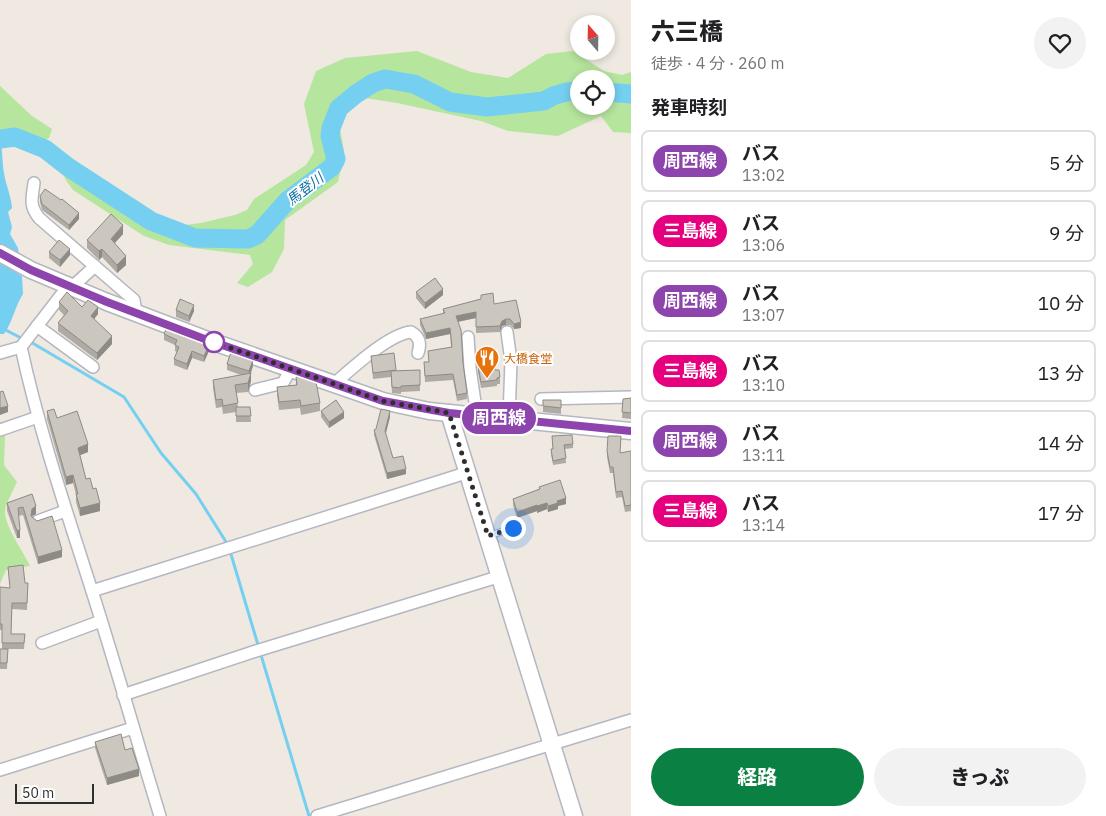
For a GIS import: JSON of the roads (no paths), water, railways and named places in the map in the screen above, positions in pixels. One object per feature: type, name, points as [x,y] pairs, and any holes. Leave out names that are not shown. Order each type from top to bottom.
[{"type":"main road","points":[[0,253],[31,270],[69,287],[132,312],[383,401],[449,413],[631,431]]},
{"type":"main road","points":[[449,413],[469,472],[574,816]]},
{"type":"street","points":[[34,183],[31,202],[32,208],[39,218],[134,300],[135,306],[132,312]]},
{"type":"street","points":[[0,353],[22,346],[69,287],[95,266]]},
{"type":"street","points":[[36,328],[93,367]]},
{"type":"street","points":[[334,384],[381,346],[406,332],[411,332],[418,337],[420,346],[418,353]]},
{"type":"street","points":[[508,332],[512,361],[509,418]]},
{"type":"street","points":[[468,336],[470,368],[477,416]]},
{"type":"street","points":[[22,346],[38,417],[65,511],[92,591],[160,816]]},
{"type":"street","points":[[255,390],[283,383],[291,369]]},
{"type":"street","points":[[541,399],[631,397]]},
{"type":"street","points":[[0,430],[38,417]]},
{"type":"street","points":[[92,591],[469,472]]},
{"type":"street","points":[[38,521],[65,511]]},
{"type":"street","points":[[123,695],[260,650],[501,576]]},
{"type":"street","points":[[42,643],[101,621]]},
{"type":"street","points":[[317,816],[631,720]]},
{"type":"street","points":[[0,770],[133,728]]},
{"type":"lane","points":[[488,536],[513,528]]},
{"type":"water","points":[[0,141],[4,173],[12,208],[8,212],[12,227],[10,234],[18,248],[19,256],[0,245]]},
{"type":"water","points":[[0,263],[22,276],[23,294],[4,334],[0,334]]},
{"type":"waterway","name":"馬登川","points":[[0,139],[15,137],[45,149],[68,167],[151,221],[195,238],[248,239],[257,235],[288,200],[332,167],[336,159],[330,136],[339,108],[373,83],[385,79],[414,84],[450,102],[487,107],[544,101],[553,96],[570,92]]},
{"type":"waterway","name":"馬登川","points":[[615,93],[631,94]]},
{"type":"waterway","points":[[0,327],[23,339]]},
{"type":"waterway","points":[[29,341],[124,397],[161,453],[196,494],[228,545]]},
{"type":"waterway","points":[[230,551],[309,816]]},
{"type":"place","name":"大橋食堂","points":[[487,379]]}]
